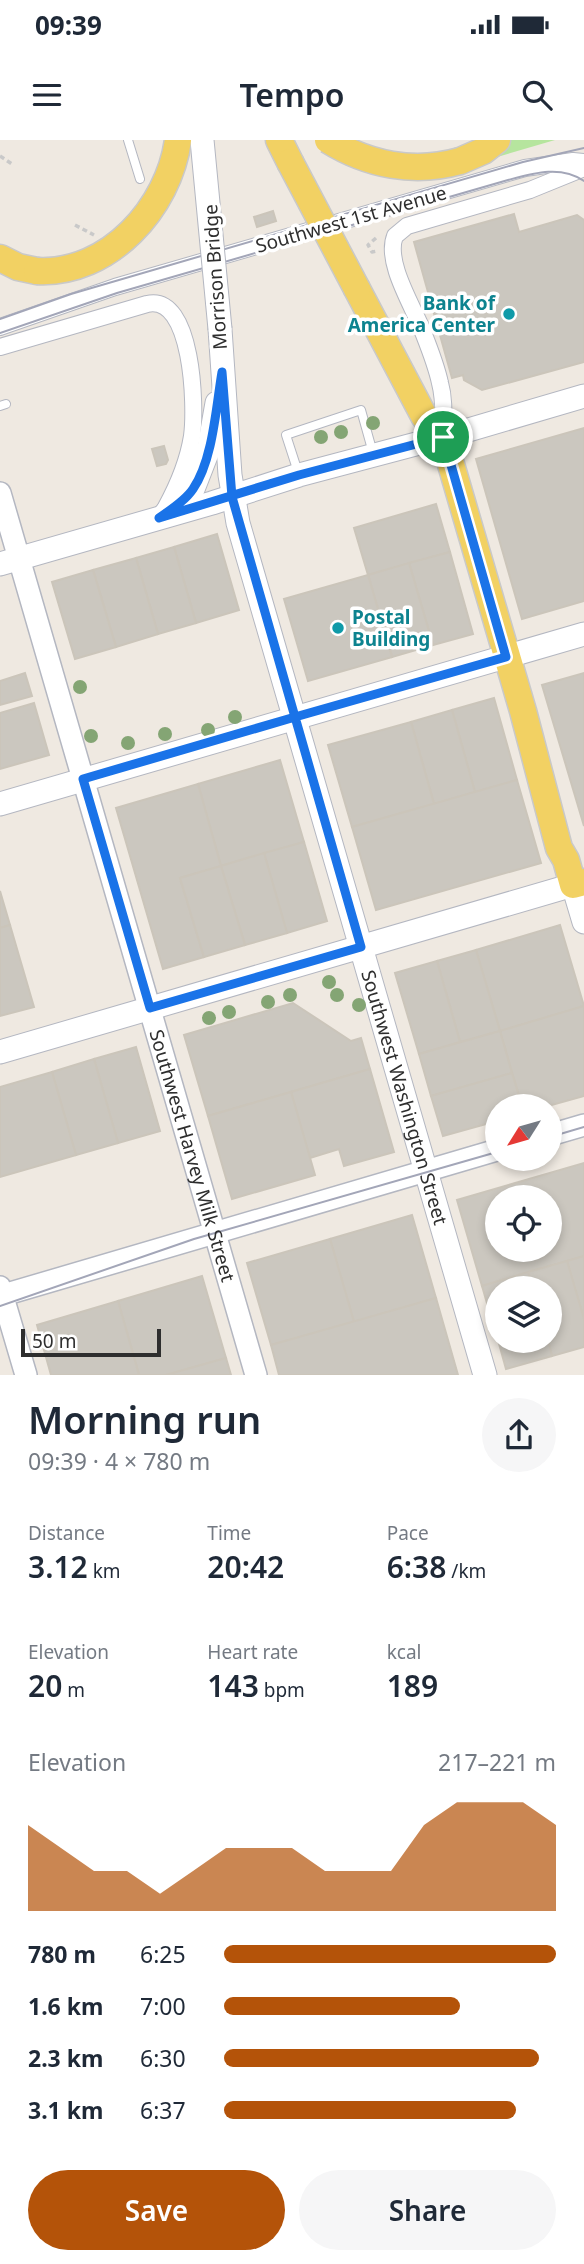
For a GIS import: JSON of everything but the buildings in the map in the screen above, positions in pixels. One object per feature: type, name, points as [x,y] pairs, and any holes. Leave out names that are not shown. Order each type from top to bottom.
[{"type":"main road","points":[[0,258],[18,267],[37,271],[63,270],[100,255],[131,232],[155,205],[166,183],[178,140]]},
{"type":"main road","name":"Morrison Bridge","points":[[202,140],[209,198],[232,497]]},
{"type":"main road","points":[[279,140],[424,416],[443,437],[523,711],[559,848],[579,884],[584,922]]},
{"type":"main road","points":[[328,140],[355,155],[398,166],[438,166],[460,161],[497,140]]},
{"type":"main road","points":[[159,518],[193,489],[201,471],[209,448],[222,372]]},
{"type":"main road","points":[[9,561],[299,475],[584,396]]},
{"type":"main road","name":"Southwest Washington Street","points":[[232,497],[485,1375]]},
{"type":"main road","points":[[0,804],[584,634]]},
{"type":"main road","points":[[0,1052],[579,884]]},
{"type":"street","name":"Southwest 1st Avenue","points":[[0,327],[116,287],[512,172],[573,161],[584,162]]},
{"type":"street","name":"Southwest 1st Avenue","points":[[443,437],[441,386],[400,278],[392,250],[395,236],[407,226],[530,190],[584,168]]},
{"type":"street","points":[[0,347],[147,304],[155,302],[165,305],[181,327],[193,391],[192,436],[185,466],[159,518]]},
{"type":"street","name":"Southwest Harvey Milk Street","points":[[0,493],[9,561],[83,779],[256,1375]]},
{"type":"street","points":[[562,1131],[584,1125]]},
{"type":"street","points":[[26,1375],[1,1293],[485,1153]]},
{"type":"lane","points":[[128,140],[140,178]]},
{"type":"lane","points":[[299,475],[286,435],[361,411],[373,456]]},
{"type":"path","points":[[0,156],[12,164]]},
{"type":"green space","points":[[508,140],[555,140],[470,165]]},
{"type":"tram line","points":[[0,319],[71,294],[523,162],[584,148]]},
{"type":"tram line","points":[[0,333],[117,293],[518,177],[557,172],[584,181]]},
{"type":"tram line","points":[[562,1133],[584,1127]]},
{"type":"tram line","points":[[0,1306],[194,1239],[485,1155]]},
{"type":"place","name":"Bank of America Center","points":[[509,314]]},
{"type":"place","name":"Postal Building","points":[[338,628]]},
{"type":"route","points":[[443,437],[299,475],[232,497],[159,518],[193,489],[201,471],[209,448],[222,372],[232,497],[295,717],[83,779],[150,1008],[361,947],[295,717],[506,657],[443,437]]}]
